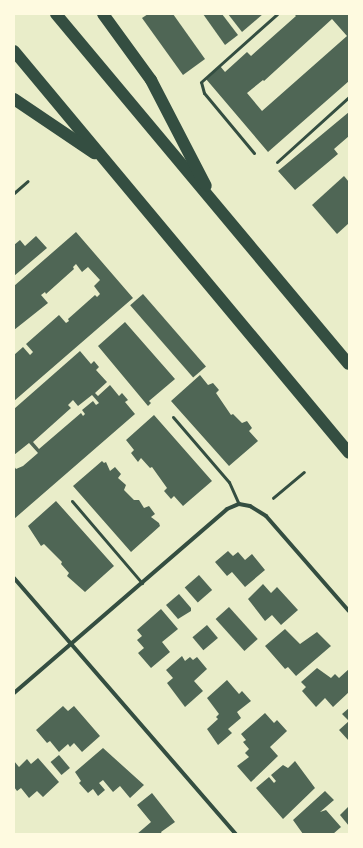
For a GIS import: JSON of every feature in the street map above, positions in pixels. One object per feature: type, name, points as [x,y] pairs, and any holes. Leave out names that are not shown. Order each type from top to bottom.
[{"type":"highway","points":[[56,14],[349,364]]},
{"type":"highway","points":[[103,14],[151,80],[217,206]]},
{"type":"highway","points":[[14,51],[349,453]]},
{"type":"highway","points":[[14,99],[106,162]]},
{"type":"street","points":[[14,693],[227,509],[240,504],[259,510],[349,611]]},
{"type":"street","points":[[14,578],[234,833]]},
{"type":"lane","points":[[254,153],[200,86],[203,79],[277,14]]},
{"type":"lane","points":[[277,162],[349,97]]},
{"type":"lane","points":[[14,192],[28,181]]},
{"type":"lane","points":[[173,417],[229,482],[240,504]]},
{"type":"lane","points":[[72,501],[142,583]]},
{"type":"path","points":[[273,498],[304,472]]},
{"type":"building","points":[[148,14],[173,14],[205,59],[183,75],[142,18]]},
{"type":"building","points":[[203,14],[222,14],[238,35],[225,45]]},
{"type":"building","points":[[228,14],[263,14],[242,32]]},
{"type":"building","points":[[294,14],[349,14],[349,81],[268,152],[206,79],[220,66],[225,72],[247,52],[251,56],[296,16]],"holes":[[[332,19],[347,36],[262,111],[247,93],[263,80],[264,81]]]},
{"type":"building","points":[[349,112],[349,136],[334,149],[338,154],[295,190],[278,171]]},
{"type":"building","points":[[344,176],[349,182],[349,223],[337,234],[312,205]]},
{"type":"building","points":[[76,232],[133,298],[14,401],[14,355],[23,347],[30,355],[33,352],[26,344],[59,315],[66,323],[69,321],[68,319],[95,295],[97,297],[100,294],[94,286],[100,280],[88,267],[82,272],[76,264],[73,267],[74,269],[46,294],[45,292],[41,295],[48,303],[14,330],[14,286]]},
{"type":"building","points":[[36,236],[47,248],[14,276],[14,245],[20,240],[25,246]]},
{"type":"building","points":[[143,294],[206,366],[193,378],[130,305]]},
{"type":"building","points":[[125,322],[175,379],[149,401],[151,403],[148,406],[98,346]]},
{"type":"building","points":[[80,351],[91,364],[94,361],[99,367],[96,370],[107,382],[95,393],[98,396],[110,385],[119,396],[122,393],[128,400],[125,402],[135,414],[14,519],[14,466],[16,469],[23,466],[38,453],[29,443],[14,455],[14,409]],"holes":[[[92,395],[99,403],[96,405],[93,401],[82,410],[85,414],[83,416],[81,413],[39,449],[33,442],[71,408],[68,405],[73,400],[78,406]]]},
{"type":"building","points":[[200,375],[208,385],[213,383],[219,390],[216,393],[231,415],[233,414],[242,423],[247,421],[252,428],[249,431],[258,441],[229,466],[171,401]]},
{"type":"building","points":[[154,415],[212,481],[183,506],[174,496],[171,499],[164,491],[167,488],[152,467],[150,468],[141,458],[138,462],[131,453],[134,450],[126,440]]},
{"type":"building","points":[[102,461],[104,463],[106,462],[110,471],[115,467],[121,474],[118,478],[126,485],[124,490],[134,500],[139,500],[144,508],[149,506],[155,514],[151,517],[159,523],[160,526],[131,552],[73,486]]},
{"type":"building","points":[[56,501],[114,566],[85,592],[67,576],[69,573],[61,564],[62,562],[44,544],[41,546],[28,526]]},
{"type":"building","points":[[228,551],[233,556],[238,552],[245,560],[252,554],[265,570],[245,587],[232,572],[227,576],[215,562]]},
{"type":"building","points":[[199,575],[212,590],[198,603],[185,587]]},
{"type":"building","points":[[263,584],[271,593],[277,587],[298,610],[281,625],[272,615],[265,621],[248,599]]},
{"type":"building","points":[[179,594],[191,608],[191,611],[178,619],[166,605]]},
{"type":"building","points":[[229,607],[258,639],[244,651],[216,619]]},
{"type":"building","points":[[161,609],[178,629],[162,642],[170,652],[151,668],[138,653],[144,648],[137,640],[142,636],[137,630]]},
{"type":"building","points":[[207,625],[218,638],[203,650],[192,637]]},
{"type":"building","points":[[285,629],[300,644],[317,632],[331,646],[296,676],[288,667],[285,669],[265,646]]},
{"type":"building","points":[[182,656],[185,661],[190,657],[193,660],[197,657],[207,669],[194,681],[203,691],[185,707],[167,683],[173,678],[166,670]]},
{"type":"building","points":[[317,668],[331,678],[335,674],[339,678],[349,669],[349,692],[333,707],[325,698],[316,707],[302,691],[306,687],[301,682]]},
{"type":"building","points":[[227,680],[239,694],[242,691],[251,701],[237,712],[241,718],[228,729],[232,733],[218,745],[207,729],[218,719],[216,717],[219,714],[207,698]]},
{"type":"building","points":[[63,706],[68,711],[74,706],[100,736],[82,752],[74,743],[70,747],[68,744],[59,752],[50,741],[47,743],[36,730]]},
{"type":"building","points":[[349,708],[349,721],[342,714]]},
{"type":"building","points":[[265,713],[274,723],[277,720],[287,731],[270,747],[278,756],[251,782],[237,766],[249,757],[245,753],[249,749],[243,742],[246,740],[241,734]]},
{"type":"building","points":[[349,721],[349,741],[339,730]]},
{"type":"building","points":[[103,748],[144,785],[130,798],[120,786],[113,792],[103,780],[99,783],[105,790],[98,796],[93,789],[88,793],[79,783],[81,781],[75,772]]},
{"type":"building","points":[[59,755],[70,768],[62,775],[51,762]]},
{"type":"building","points":[[38,758],[59,782],[43,797],[37,791],[29,798],[21,788],[17,791],[14,787],[14,761],[19,767],[27,759],[31,764]]},
{"type":"building","points":[[295,761],[315,788],[283,819],[256,788],[269,777],[274,783],[276,781],[271,775],[283,765],[288,768]]},
{"type":"building","points":[[325,791],[334,800],[320,812],[326,810],[341,827],[333,834],[303,834],[293,820]]},
{"type":"building","points":[[152,793],[175,822],[161,832],[162,834],[137,834],[151,822],[137,805]]},
{"type":"building","points":[[349,806],[349,826],[340,815]]}]
